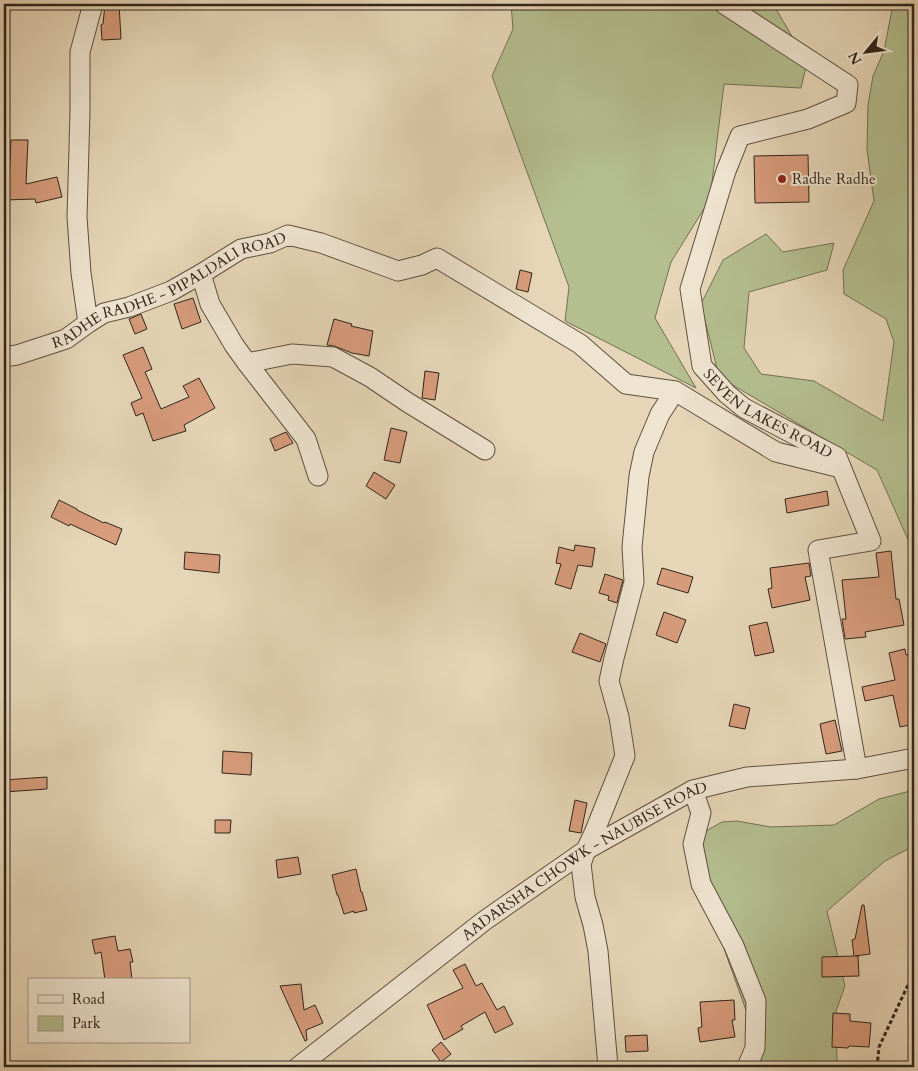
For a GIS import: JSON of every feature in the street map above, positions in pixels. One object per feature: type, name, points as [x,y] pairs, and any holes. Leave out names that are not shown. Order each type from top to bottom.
[{"type":"street","points":[[88,323],[81,273],[77,217],[80,52],[93,4]]},
{"type":"street","name":"SEVEN LAKES ROAD","points":[[724,4],[848,85],[846,103],[808,118],[740,136],[726,171],[690,289],[702,366],[727,394],[744,408],[837,457],[871,541],[818,550],[857,769]]},
{"type":"street","name":"RADHE RADHE - PIPALDALI ROAD","points":[[4,357],[17,355],[66,339],[104,313],[171,291],[241,249],[270,243],[288,235],[321,243],[398,271],[422,265],[437,258],[580,344],[626,384],[675,391],[776,452],[841,468]]},
{"type":"street","points":[[201,274],[210,304],[234,345],[306,439],[318,476]]},
{"type":"street","points":[[247,363],[292,354],[334,357],[485,450]]},
{"type":"street","points":[[608,1067],[598,951],[585,897],[582,864],[625,756],[619,717],[609,682],[634,582],[632,547],[639,476],[644,452],[660,414],[675,391]]},
{"type":"street","name":"AADARSHA CHOWK - NAUBISE ROAD","points":[[298,1067],[484,921],[586,850],[693,790],[747,778],[857,769],[914,758]]},
{"type":"street","points":[[693,790],[701,813],[693,844],[701,884],[734,946],[756,1001],[755,1048],[747,1067]]},
{"type":"path","points":[[876,1067],[878,1047],[914,972]]},
{"type":"green space","points":[[511,4],[773,4],[807,62],[801,88],[724,84],[710,199],[671,262],[655,318],[696,388],[565,321],[569,287],[492,76],[513,29]]},
{"type":"green space","points":[[893,4],[914,4],[914,553],[877,470],[719,377],[701,304],[723,260],[766,234],[783,252],[834,243],[827,270],[749,292],[744,348],[761,374],[814,381],[883,421],[894,342],[886,319],[844,294],[843,270],[874,201],[867,150],[868,105],[873,76],[884,51]]},
{"type":"green space","points":[[914,790],[914,851],[908,849],[885,861],[827,911],[845,986],[836,1011],[836,1067],[759,1067],[757,1041],[701,884],[701,835],[722,822],[737,821],[771,827],[834,825],[879,799]]},
{"type":"building","points":[[105,4],[119,4],[121,39],[102,40],[101,25],[103,24]]},
{"type":"building","points":[[11,140],[28,140],[26,184],[57,177],[62,197],[36,203],[35,199],[4,200],[4,181],[9,181]]},
{"type":"building","name":"Radhe Radhe","points":[[808,155],[809,202],[755,203],[754,156]]},
{"type":"building","points":[[520,270],[532,273],[528,292],[516,289]]},
{"type":"building","points":[[193,298],[201,322],[182,329],[174,304]]},
{"type":"building","points":[[141,314],[147,329],[135,334],[129,319]]},
{"type":"building","points":[[334,319],[352,324],[351,326],[373,331],[369,356],[327,345]]},
{"type":"building","points":[[143,347],[152,369],[145,372],[161,409],[189,397],[183,386],[199,378],[215,408],[184,425],[186,431],[153,441],[143,413],[136,416],[131,403],[142,398],[123,355]]},
{"type":"building","points":[[425,371],[439,373],[435,400],[422,398]]},
{"type":"building","points":[[391,428],[407,432],[400,463],[384,460]]},
{"type":"building","points":[[286,432],[293,443],[275,451],[270,439]]},
{"type":"building","points":[[374,472],[395,485],[386,499],[366,486]]},
{"type":"building","points":[[827,491],[829,505],[787,513],[785,499]]},
{"type":"building","points":[[59,500],[104,523],[122,529],[116,545],[51,517]]},
{"type":"building","points":[[575,545],[595,548],[592,567],[578,565],[571,589],[555,584],[561,564],[556,563],[559,547],[574,551]]},
{"type":"building","points":[[891,551],[896,599],[899,599],[904,625],[865,632],[866,637],[845,639],[842,619],[846,619],[842,580],[879,577],[876,553]]},
{"type":"building","points":[[185,552],[220,555],[219,573],[184,569]]},
{"type":"building","points":[[809,563],[811,576],[805,577],[810,600],[772,608],[768,589],[772,588],[770,568]]},
{"type":"building","points":[[662,568],[693,577],[688,593],[657,584]]},
{"type":"building","points":[[605,574],[623,580],[617,603],[608,600],[609,596],[599,593]]},
{"type":"building","points":[[664,612],[686,620],[677,643],[656,635]]},
{"type":"building","points":[[767,622],[774,652],[755,656],[749,626]]},
{"type":"building","points":[[580,633],[606,644],[600,662],[572,652]]},
{"type":"building","points":[[905,649],[906,655],[914,653],[914,724],[900,727],[893,695],[865,701],[862,687],[895,680],[889,653]]},
{"type":"building","points":[[734,704],[750,708],[745,729],[729,726]]},
{"type":"building","points":[[835,720],[842,751],[826,754],[820,724]]},
{"type":"building","points":[[223,751],[252,753],[251,775],[222,773]]},
{"type":"building","points":[[47,777],[47,789],[4,792],[4,780]]},
{"type":"building","points":[[575,800],[587,803],[581,833],[569,831]]},
{"type":"building","points":[[215,820],[231,820],[230,833],[215,833]]},
{"type":"building","points":[[298,857],[301,874],[278,878],[276,860]]},
{"type":"building","points":[[356,869],[367,910],[344,914],[332,875]]},
{"type":"building","points":[[862,905],[864,905],[870,954],[855,956],[858,956],[859,976],[822,977],[822,957],[854,956],[852,940],[855,939]]},
{"type":"building","points":[[115,936],[118,951],[130,949],[133,962],[130,962],[132,978],[105,978],[101,952],[95,954],[92,940]]},
{"type":"building","points":[[465,964],[476,986],[482,983],[497,1010],[504,1006],[513,1024],[495,1033],[485,1012],[461,1026],[463,1029],[444,1040],[427,1005],[463,988],[453,970]]},
{"type":"building","points":[[301,984],[304,1010],[315,1005],[323,1023],[306,1030],[307,1040],[305,1041],[280,986]]},
{"type":"building","points":[[734,1000],[735,1020],[732,1020],[735,1037],[700,1042],[698,1028],[702,1027],[700,1002]]},
{"type":"building","points":[[833,1013],[850,1014],[850,1021],[871,1023],[869,1047],[832,1047]]},
{"type":"building","points":[[647,1035],[648,1051],[626,1052],[625,1036]]},
{"type":"building","points":[[441,1042],[451,1054],[441,1062],[432,1050]]},
{"type":"place","name":"Radhe Radhe","points":[[782,179]]}]
